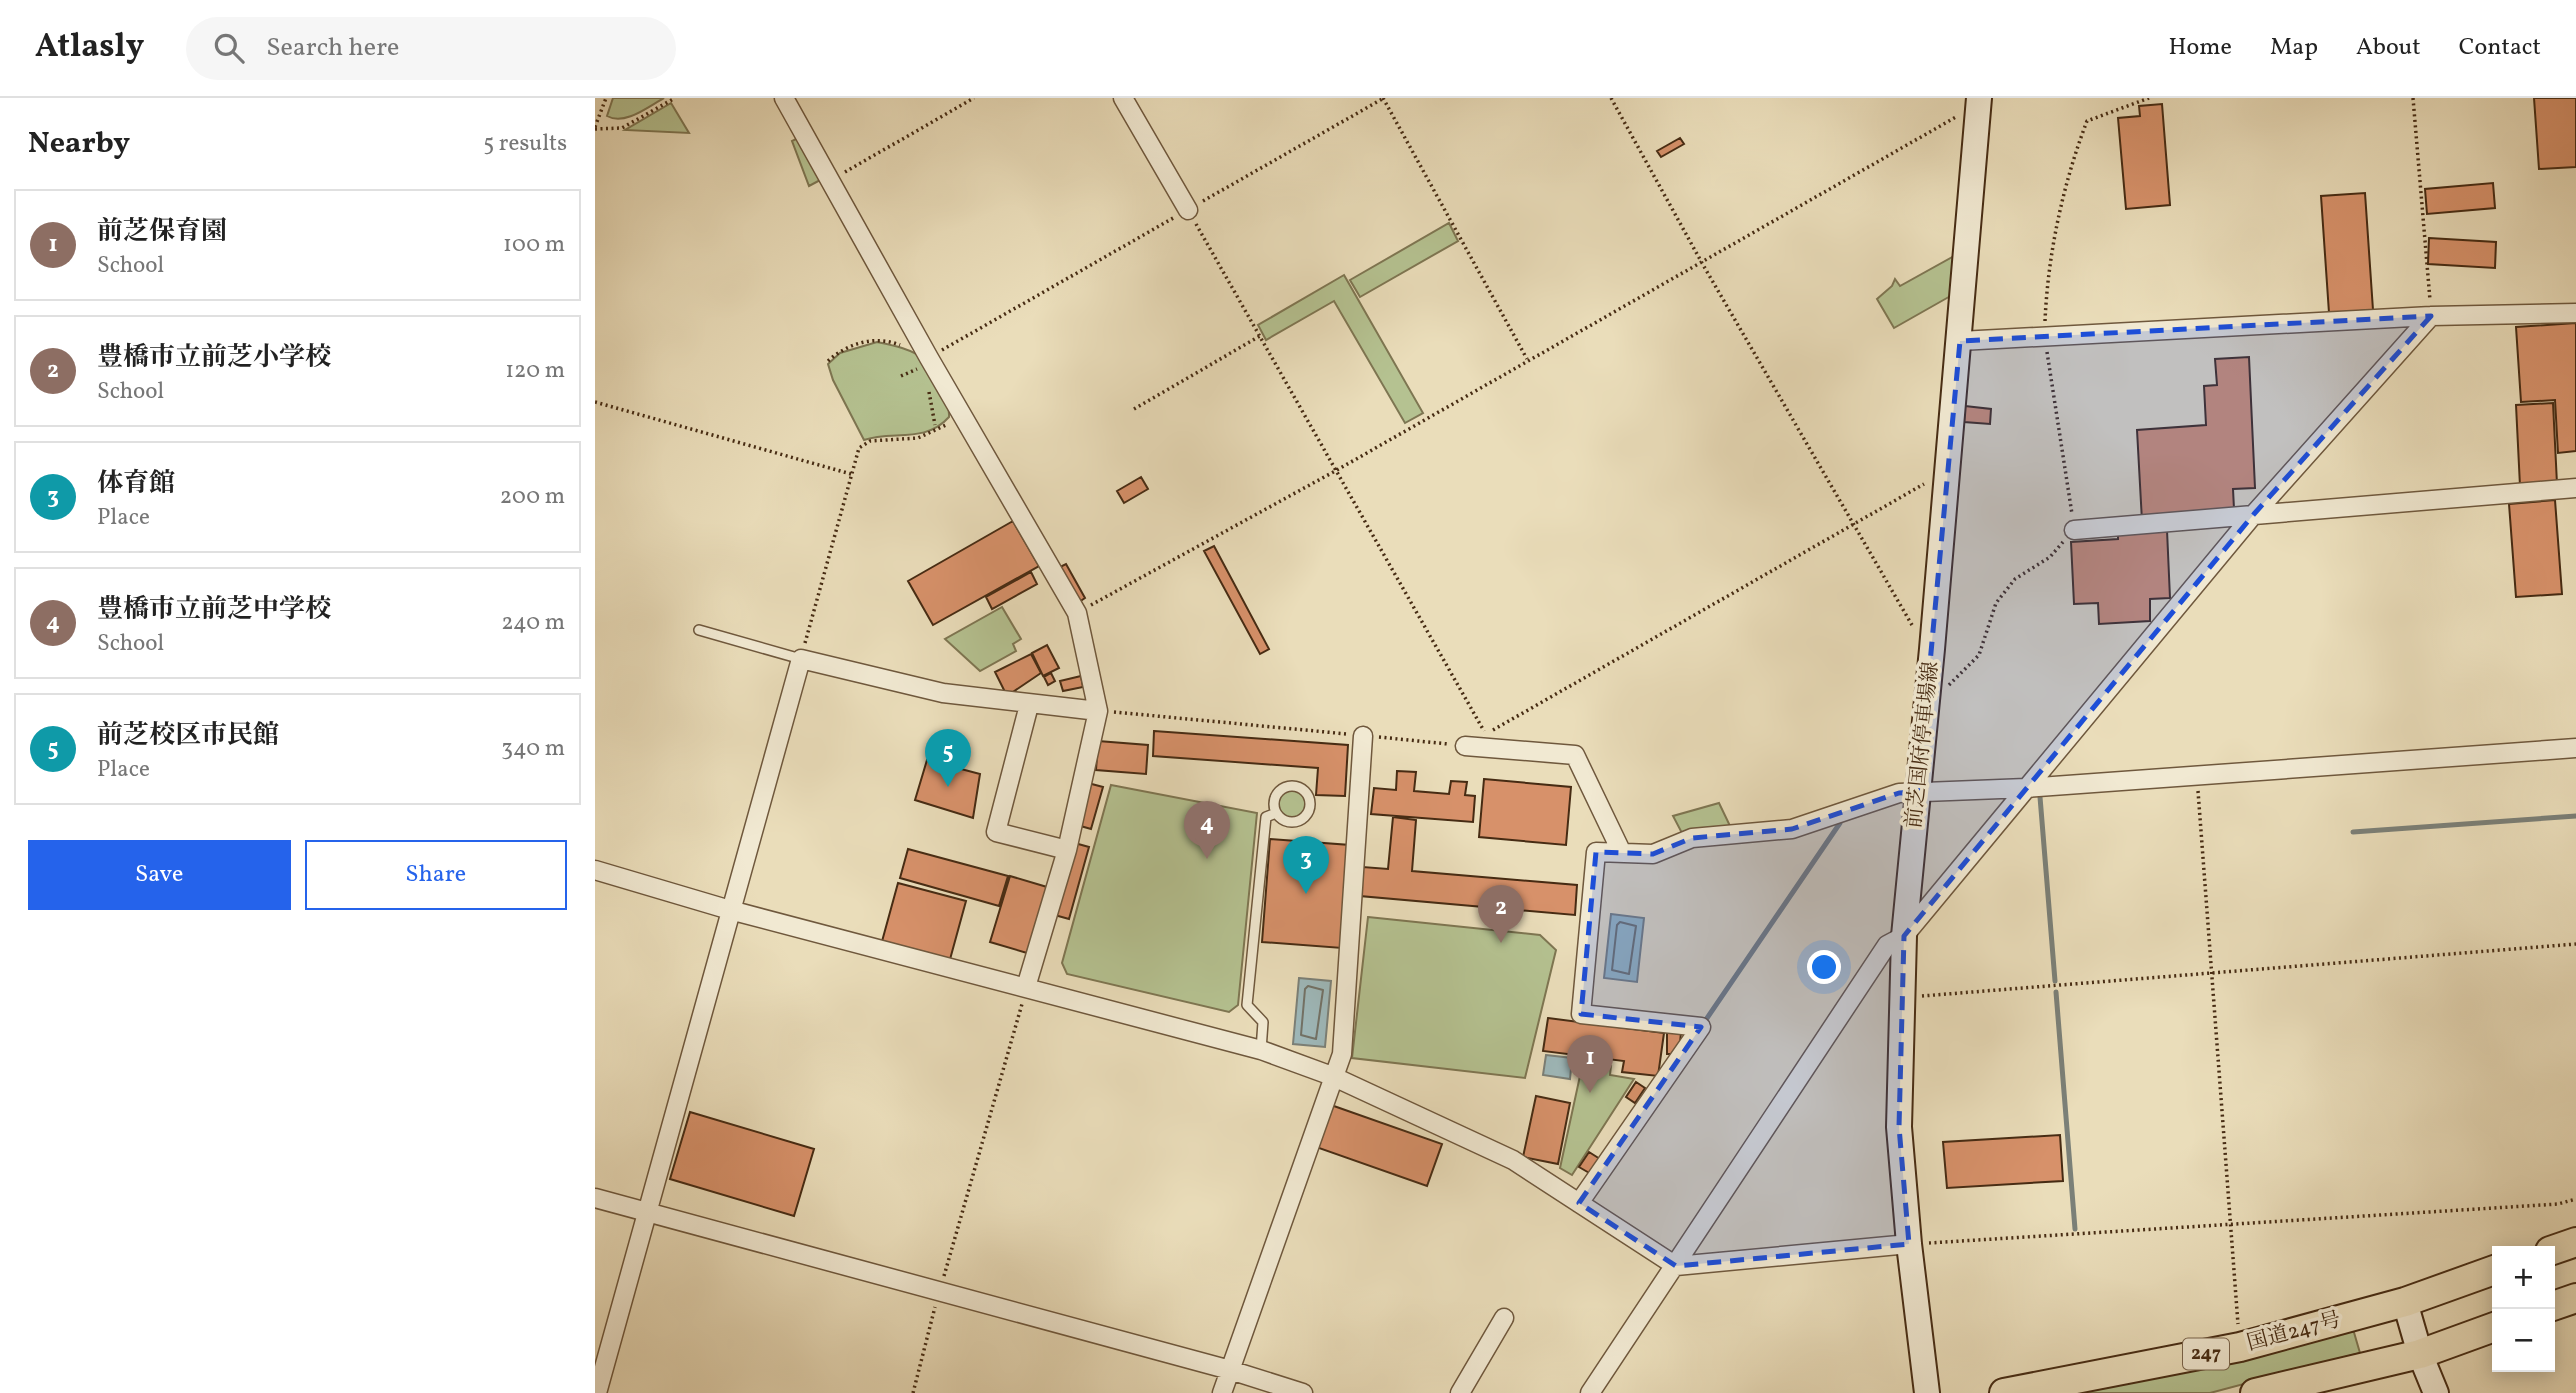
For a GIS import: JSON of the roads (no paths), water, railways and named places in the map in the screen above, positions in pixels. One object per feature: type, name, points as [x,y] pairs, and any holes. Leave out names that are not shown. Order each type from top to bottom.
[{"type":"highway","points":[[2555,1249],[2576,1242]]},
{"type":"highway","name":"国道247号","points":[[2004,1393],[2240,1347],[2405,1302],[2492,1271]]},
{"type":"highway","points":[[2555,1305],[2576,1298]]},
{"type":"highway","points":[[2255,1393],[2420,1354],[2492,1328]]},
{"type":"main road","name":"前芝国府停車場線","points":[[1927,1393],[1909,1244],[1899,1127],[1904,936],[1983,100]]},
{"type":"main road","points":[[2405,1302],[2420,1354],[2437,1393]]},
{"type":"street","points":[[784,98],[929,358],[1077,613],[1098,710],[1067,850],[1027,987]]},
{"type":"street","points":[[1123,98],[1188,210]]},
{"type":"street","points":[[1960,341],[2431,316],[2576,313]]},
{"type":"street","points":[[1590,1393],[1888,945],[1904,936],[2254,514],[2431,316]]},
{"type":"street","points":[[2074,530],[2576,488]]},
{"type":"street","points":[[597,1393],[801,659],[943,694],[1029,705],[1098,710]]},
{"type":"street","points":[[1029,705],[996,832],[1067,850]]},
{"type":"street","points":[[1223,1393],[1332,1076],[1342,1054],[1363,736]]},
{"type":"street","points":[[1465,746],[1575,755],[1622,853]]},
{"type":"street","points":[[1579,1203],[1701,1027],[1581,1014],[1596,852],[1653,854],[1692,838],[1792,829],[1899,793],[2026,788],[2576,748]]},
{"type":"street","points":[[595,870],[730,910],[1261,1051],[1332,1076],[1513,1160],[1676,1266],[1909,1244]]},
{"type":"street","points":[[595,1198],[1230,1370],[1303,1393]]},
{"type":"street","points":[[1460,1393],[1504,1318]]},
{"type":"lane","points":[[699,630],[801,659]]},
{"type":"lane","points":[[1297,786],[1309,795],[1309,811],[1303,819],[1288,822],[1276,813],[1275,797],[1282,788],[1297,786]]},
{"type":"lane","points":[[1261,1051],[1263,1022],[1247,1005],[1266,817],[1276,813]]},
{"type":"water","points":[[1611,914],[1644,918],[1637,982],[1604,978]]},
{"type":"water","points":[[1299,978],[1331,981],[1325,1047],[1293,1044]]},
{"type":"water","points":[[1546,1055],[1572,1058],[1570,1079],[1543,1075]]},
{"type":"waterway","points":[[2040,797],[2055,981]]},
{"type":"waterway","points":[[2353,832],[2576,816]]},
{"type":"waterway","points":[[1703,1024],[1840,823]]},
{"type":"waterway","points":[[2056,992],[2075,1229]]},
{"type":"place","name":"前芝校区市民館","points":[[948,787]]},
{"type":"place","name":"豊橋市立前芝中学校","points":[[1207,859]]},
{"type":"place","name":"体育館","points":[[1306,894]]},
{"type":"place","name":"豊橋市立前芝小学校","points":[[1501,943]]},
{"type":"place","name":"前芝保育園","points":[[1590,1093]]}]
